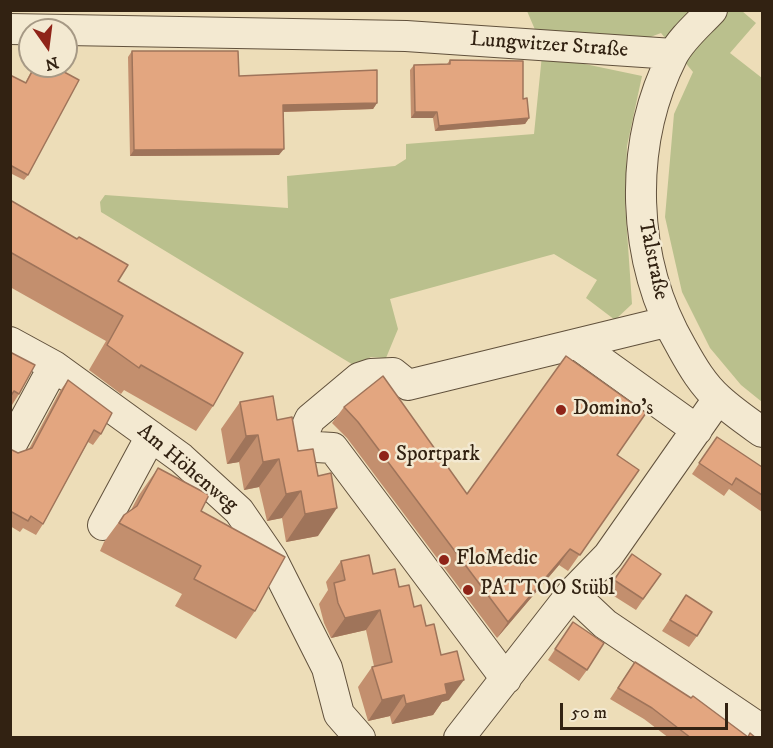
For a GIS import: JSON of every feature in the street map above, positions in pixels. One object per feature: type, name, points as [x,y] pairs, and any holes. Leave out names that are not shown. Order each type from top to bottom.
[{"type":"street","points":[[673,54],[712,10]]},
{"type":"street","name":"Lungwitzer Straße","points":[[10,29],[367,23],[417,37],[673,54]]},
{"type":"street","name":"Talstraße","points":[[673,54],[653,105],[640,187],[642,233],[653,285],[666,322],[694,370],[718,399],[762,432]]},
{"type":"street","points":[[506,679],[333,448],[316,447],[307,442],[305,430],[310,419],[359,378],[371,374],[393,373],[408,386],[666,322]]},
{"type":"street","name":"Am Höhenweg","points":[[10,342],[54,366],[181,458],[239,511],[272,559],[327,668],[339,714],[360,738]]},
{"type":"street","points":[[577,344],[697,430]]},
{"type":"street","points":[[10,447],[54,366]]},
{"type":"street","points":[[469,733],[506,679],[572,593],[608,556],[718,399]]},
{"type":"street","points":[[102,525],[151,436]]},
{"type":"street","points":[[572,593],[605,624],[762,730]]},
{"type":"green space","points":[[527,11],[742,11],[756,23],[730,53],[762,78],[762,402],[741,385],[710,348],[682,292],[665,217],[674,114],[693,72],[661,33],[645,39],[536,32]]},
{"type":"green space","points":[[542,55],[642,76],[627,146],[625,202],[632,304],[615,320],[586,298],[597,280],[554,254],[390,299],[398,329],[386,358],[371,357],[355,366],[101,212],[100,202],[105,195],[288,208],[287,176],[395,166],[406,159],[406,144],[534,134]]},
{"type":"building","points":[[132,51],[238,51],[239,76],[377,70],[377,103],[283,105],[284,149],[134,150]]},
{"type":"building","points":[[450,60],[523,61],[523,99],[527,98],[529,118],[439,126],[437,112],[415,112],[414,65],[450,64]]},
{"type":"building","points":[[10,75],[26,83],[29,78],[75,78],[79,80],[28,175],[10,165]]},
{"type":"building","points":[[10,200],[77,239],[79,237],[128,265],[118,281],[243,353],[213,406],[141,365],[139,368],[107,345],[123,316],[10,252]]},
{"type":"building","points":[[10,352],[35,365],[19,394],[14,391],[10,397]]},
{"type":"building","points":[[566,356],[646,413],[617,455],[639,470],[580,555],[570,549],[508,622],[358,422],[344,407],[383,376],[467,494]]},
{"type":"building","points":[[68,380],[112,413],[101,434],[94,430],[43,524],[31,516],[28,521],[10,511],[10,449],[18,453],[32,448]]},
{"type":"building","points":[[273,396],[277,420],[292,417],[298,451],[313,449],[318,476],[331,473],[337,508],[305,514],[301,491],[286,494],[279,459],[263,462],[258,435],[246,436],[240,402]]},
{"type":"building","points":[[717,437],[762,467],[762,495],[736,478],[732,485],[699,463]]},
{"type":"building","points":[[158,468],[209,495],[201,511],[285,557],[255,611],[194,579],[201,566],[119,523],[124,515],[137,506]]},
{"type":"building","points":[[632,554],[661,574],[643,599],[614,580]]},
{"type":"building","points":[[369,555],[373,574],[395,569],[399,587],[409,585],[414,607],[421,605],[426,626],[434,624],[441,655],[457,651],[464,680],[445,684],[447,694],[406,704],[404,695],[382,700],[372,667],[392,662],[380,610],[345,618],[338,603],[334,583],[345,580],[341,561]]},
{"type":"building","points":[[686,595],[712,612],[697,636],[670,620]]},
{"type":"building","points":[[573,622],[604,643],[587,670],[555,649]]},
{"type":"building","points":[[635,662],[691,698],[693,696],[748,737],[750,733],[756,738],[691,738],[652,708],[618,688]]},
{"type":"place","name":"Domino's","points":[[561,410]]},
{"type":"place","name":"Sportpark","points":[[384,456]]},
{"type":"place","name":"FloMedic","points":[[444,560]]},
{"type":"place","name":"PATTOO Stübl","points":[[468,590]]}]
